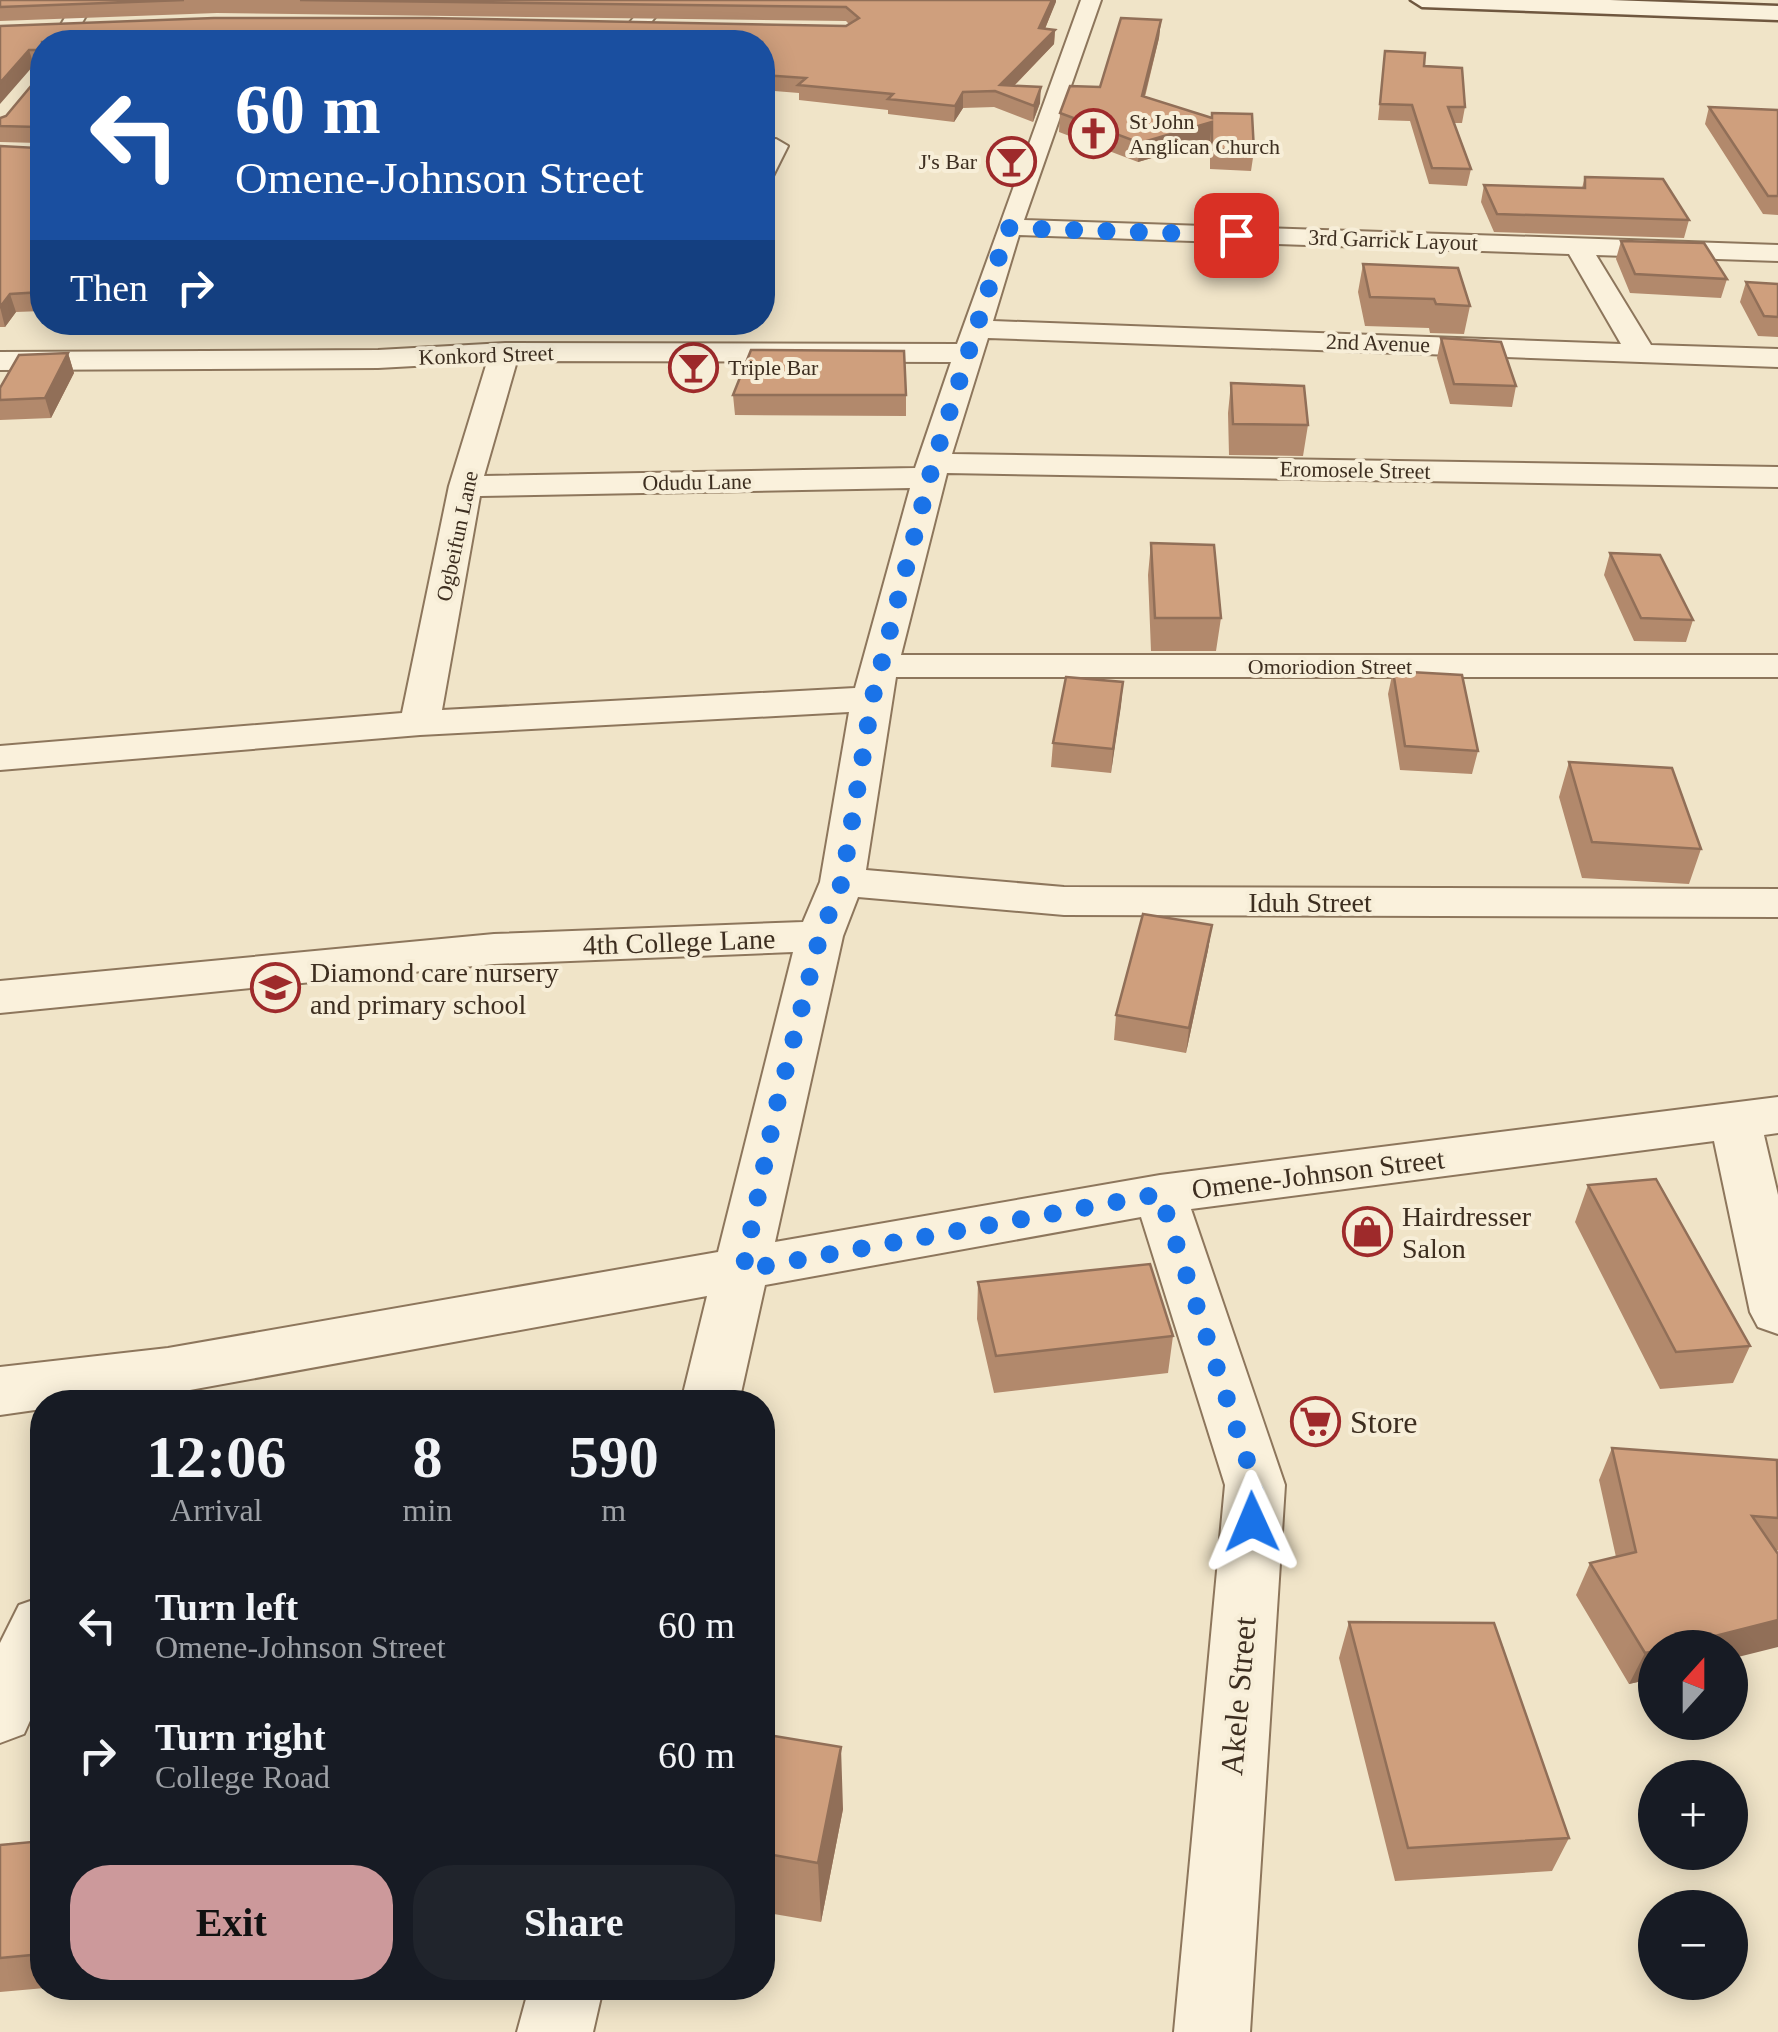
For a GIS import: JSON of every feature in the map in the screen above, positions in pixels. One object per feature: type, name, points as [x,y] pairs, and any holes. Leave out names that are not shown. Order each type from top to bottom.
[{"type":"main road","points":[[1422,0],[1778,9]]},
{"type":"main road","points":[[1602,0],[1778,9]]},
{"type":"street","points":[[73,30],[85,0]]},
{"type":"street","points":[[627,30],[660,0]]},
{"type":"street","points":[[713,1390],[743,1270],[775,1112],[820,936],[842,882],[876,683],[931,471],[1008,228],[1092,0]]},
{"type":"street","points":[[634,30],[676,25]]},
{"type":"street","points":[[35,28],[60,30]]},
{"type":"street","name":"3rd Garrick Layout","points":[[1008,228],[1778,252]]},
{"type":"street","points":[[1578,246],[1641,353]]},
{"type":"street","points":[[104,358],[124,335]]},
{"type":"street","points":[[378,359],[397,335]]},
{"type":"street","points":[[680,353],[688,335]]},
{"type":"street","name":"Konkord Street","points":[[0,361],[378,359],[505,352],[680,353],[975,341]]},
{"type":"street","name":"2nd Avenue","points":[[975,341],[1778,358]]},
{"type":"street","name":"Ogbeifun Lane","points":[[420,723],[465,486],[505,352]]},
{"type":"street","name":"Eromosele Street","points":[[931,471],[1778,477]]},
{"type":"street","name":"Odudu Lane","points":[[465,486],[931,471]]},
{"type":"street","name":"Omoriodion Street","points":[[0,758],[876,683],[1778,666]]},
{"type":"street","name":"Iduh Street","points":[[842,882],[1064,901],[1778,904]]},
{"type":"street","name":"4th College Lane","points":[[0,997],[494,950],[820,936]]},
{"type":"street","points":[[1756,1117],[1778,1312]]},
{"type":"street","name":"Omene-Johnson Street","points":[[40,1390],[160,1387],[743,1270],[1160,1194],[1756,1117]]},
{"type":"street","name":"Akele Street","points":[[1160,1194],[1255,1485],[1212,2032]]},
{"type":"street","name":"Omene-Johnson Street","points":[[0,1391],[30,1390]]},
{"type":"street","points":[[0,1712],[30,1651]]},
{"type":"street","points":[[555,2032],[563,2000]]},
{"type":"building","points":[[0,0],[184,0],[0,7]]},
{"type":"building","points":[[300,0],[1052,0],[1039,28],[1055,30],[1000,85],[1041,87],[1034,106],[995,91],[963,92],[955,106],[888,99],[893,94],[798,85],[806,78],[775,76],[775,30],[30,30],[30,50],[0,83],[0,26],[214,18],[428,18],[846,26],[859,18],[846,7]]},
{"type":"building","points":[[1121,18],[1161,20],[1142,96],[1212,118],[1212,113],[1252,114],[1254,151],[1212,149],[1212,122],[1140,143],[1060,113],[1070,86],[1100,87]]},
{"type":"building","points":[[1385,51],[1425,53],[1424,66],[1462,68],[1465,107],[1448,107],[1471,169],[1432,168],[1412,105],[1380,104]]},
{"type":"building","points":[[30,87],[30,127],[0,126],[0,118]]},
{"type":"building","points":[[1709,107],[1778,110],[1778,196],[1768,196]]},
{"type":"building","points":[[0,146],[30,148],[30,293],[10,294],[0,307]]},
{"type":"building","points":[[1585,177],[1663,179],[1689,220],[1497,214],[1484,185],[1585,188]]},
{"type":"building","points":[[1621,241],[1704,243],[1727,279],[1635,274]]},
{"type":"building","points":[[1363,264],[1458,268],[1470,306],[1436,304],[1434,299],[1370,297]]},
{"type":"building","points":[[1746,282],[1778,284],[1778,317],[1764,316]]},
{"type":"building","points":[[1441,338],[1501,342],[1516,386],[1454,384]]},
{"type":"building","points":[[751,350],[904,351],[906,395],[733,395]]},
{"type":"building","points":[[68,353],[45,398],[0,400],[0,388],[19,355]]},
{"type":"building","points":[[1231,383],[1304,386],[1308,425],[1233,424]]},
{"type":"building","points":[[1151,543],[1214,545],[1221,618],[1155,618]]},
{"type":"building","points":[[1610,553],[1660,555],[1693,620],[1641,618]]},
{"type":"building","points":[[1393,671],[1462,675],[1478,751],[1405,746]]},
{"type":"building","points":[[1066,677],[1123,682],[1113,749],[1053,743]]},
{"type":"building","points":[[1569,762],[1672,768],[1701,849],[1592,842]]},
{"type":"building","points":[[1143,914],[1212,925],[1189,1028],[1116,1015]]},
{"type":"building","points":[[1656,1179],[1750,1346],[1676,1352],[1588,1185]]},
{"type":"building","points":[[1150,1264],[1173,1336],[996,1356],[978,1282]]},
{"type":"building","points":[[1612,1448],[1777,1460],[1778,1518],[1752,1516],[1778,1554],[1778,1620],[1739,1630],[1638,1630],[1638,1642],[1590,1563],[1636,1552]]},
{"type":"building","points":[[1349,1622],[1494,1623],[1569,1838],[1408,1848]]},
{"type":"building","points":[[775,1736],[841,1747],[818,1863],[775,1855]]},
{"type":"building","points":[[30,1842],[30,1955],[0,1958],[0,1845]]},
{"type":"place","name":"St John Anglican Church","points":[[1094,134]]},
{"type":"place","name":"J's Bar","points":[[1012,161]]},
{"type":"place","name":"Triple Bar","points":[[693,367]]},
{"type":"place","name":"Diamond care nursery and primary school","points":[[275,988]]},
{"type":"place","name":"Hairdresser Salon","points":[[1367,1232]]},
{"type":"place","name":"Store","points":[[1315,1422]]},
{"type":"route","points":[[1236,235],[1008,228],[933,464],[872,700],[842,882],[820,936],[775,1112],[743,1270],[1160,1194],[1255,1485],[1252,1522]]}]
